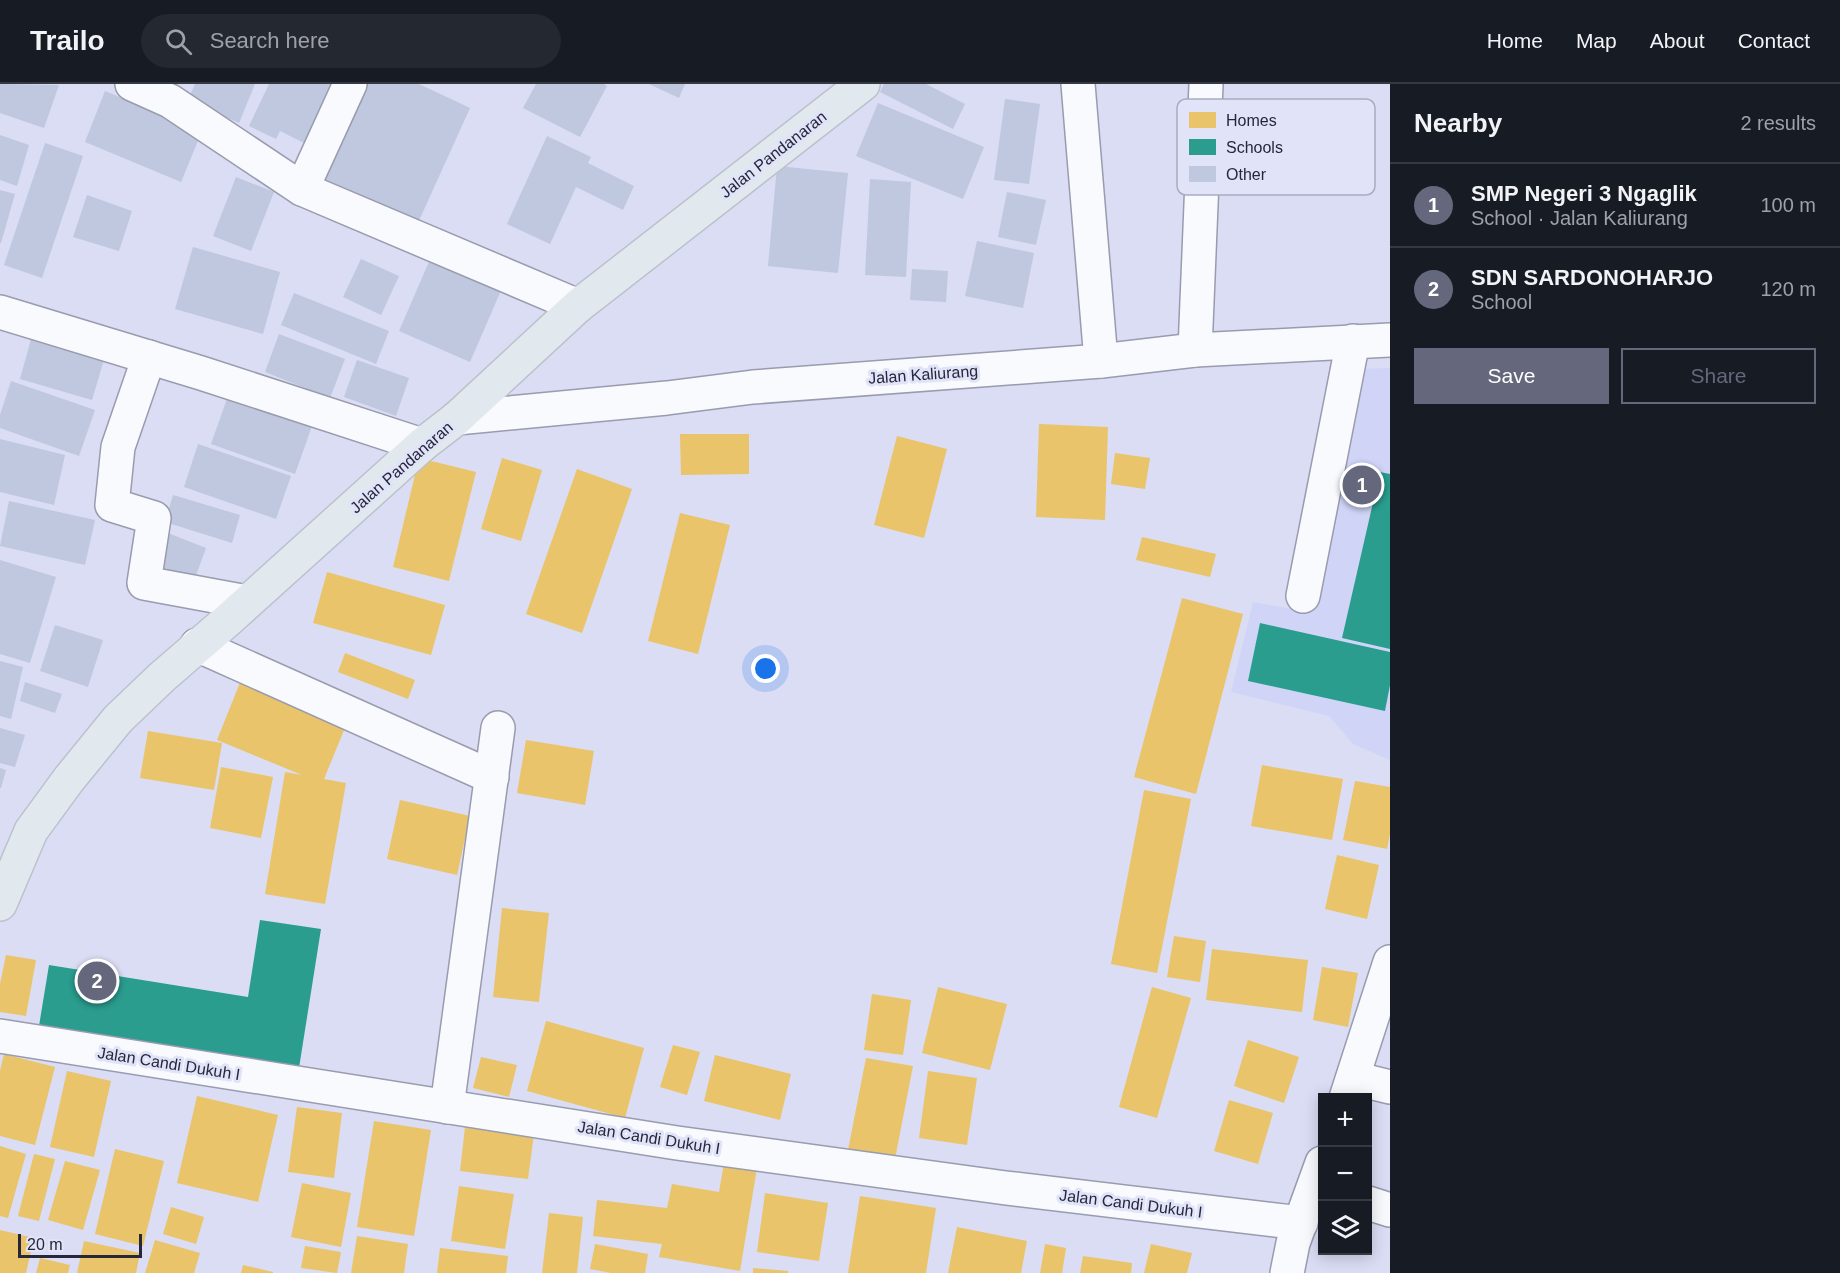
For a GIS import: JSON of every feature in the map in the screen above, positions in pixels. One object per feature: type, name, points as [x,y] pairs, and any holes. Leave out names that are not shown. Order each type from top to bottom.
[{"type":"main road","name":"Jalan Pandanaran","points":[[0,904],[31,831],[69,779],[118,719],[197,645],[422,445],[457,418],[578,306],[863,84]]},
{"type":"street","points":[[132,84],[170,101],[302,189],[578,306]]},
{"type":"street","points":[[302,189],[350,84]]},
{"type":"street","points":[[1078,84],[1101,361]]},
{"type":"street","points":[[1205,99],[1206,84]]},
{"type":"street","points":[[1196,350],[1202,195]]},
{"type":"street","points":[[0,312],[201,373],[422,445]]},
{"type":"street","name":"Jalan Kaliurang","points":[[457,418],[667,398],[753,387],[1101,361],[1196,350],[1390,340]]},
{"type":"street","points":[[1303,596],[1353,341]]},
{"type":"street","points":[[149,357],[118,447],[112,505],[154,518],[144,583],[247,602]]},
{"type":"street","points":[[197,645],[492,777]]},
{"type":"street","points":[[447,1107],[498,728]]},
{"type":"street","points":[[1390,962],[1350,1088],[1390,1087]]},
{"type":"street","name":"Jalan Candi Dukuh I","points":[[0,1036],[677,1143],[1006,1188],[1301,1223]]},
{"type":"street","points":[[1287,1273],[1293,1243],[1318,1184]]},
{"type":"street","points":[[1372,1204],[1390,1210]]},
{"type":"shaded area","points":[[1390,368],[1390,760],[1353,744],[1329,716],[1231,692],[1253,602],[1309,612],[1358,369]]},
{"type":"building: Homes","points":[[1039,424],[1108,427],[1105,520],[1036,517]]},
{"type":"building: Homes","points":[[680,434],[749,434],[749,474],[681,475]]},
{"type":"building: Homes","points":[[897,436],[947,449],[924,538],[874,525]]},
{"type":"building: Homes","points":[[1115,453],[1150,458],[1145,489],[1111,484]]},
{"type":"building: Homes","points":[[419,458],[476,472],[449,581],[393,567]]},
{"type":"building: Homes","points":[[502,458],[542,470],[521,541],[481,529]]},
{"type":"building: Homes","points":[[577,469],[632,489],[582,633],[526,614]]},
{"type":"building: Homes","points":[[680,513],[730,525],[698,654],[648,641]]},
{"type":"building: Homes","points":[[1142,537],[1216,554],[1210,577],[1136,560]]},
{"type":"building: Homes","points":[[327,572],[445,605],[431,655],[313,623]]},
{"type":"building: Homes","points":[[1182,598],[1243,614],[1196,794],[1134,777]]},
{"type":"building: Homes","points":[[345,653],[415,680],[408,699],[338,672]]},
{"type":"building: Homes","points":[[243,675],[349,718],[324,779],[346,783],[325,904],[265,894],[285,772],[302,775],[217,740]]},
{"type":"building: Homes","points":[[148,731],[222,743],[214,790],[140,778]]},
{"type":"building: Homes","points":[[526,740],[594,751],[585,805],[517,793]]},
{"type":"building: Homes","points":[[1262,765],[1343,779],[1332,840],[1251,826]]},
{"type":"building: Homes","points":[[221,767],[273,777],[261,838],[210,828]]},
{"type":"building: Homes","points":[[1355,781],[1390,787],[1390,834],[1387,849],[1343,840]]},
{"type":"building: Homes","points":[[1144,790],[1191,799],[1157,973],[1111,964]]},
{"type":"building: Homes","points":[[400,800],[470,816],[457,875],[387,859]]},
{"type":"building: Homes","points":[[1337,855],[1379,865],[1367,919],[1325,909]]},
{"type":"building: Homes","points":[[502,908],[549,913],[539,1002],[493,997]]},
{"type":"building: Homes","points":[[1174,936],[1206,941],[1200,982],[1167,977]]},
{"type":"building: Homes","points":[[1212,949],[1308,960],[1302,1012],[1206,1000]]},
{"type":"building: Homes","points":[[6,955],[36,960],[26,1016],[0,1012],[0,984]]},
{"type":"building: Homes","points":[[1322,967],[1358,973],[1348,1027],[1313,1020]]},
{"type":"building: Homes","points":[[938,987],[1007,1004],[990,1070],[922,1053]]},
{"type":"building: Homes","points":[[1152,987],[1191,998],[1157,1118],[1119,1107]]},
{"type":"building: Homes","points":[[872,994],[911,1000],[903,1055],[864,1050]]},
{"type":"building: Homes","points":[[546,1021],[644,1048],[625,1118],[527,1091]]},
{"type":"building: Homes","points":[[1248,1040],[1299,1057],[1284,1103],[1234,1086]]},
{"type":"building: Homes","points":[[673,1045],[700,1052],[687,1095],[660,1087]]},
{"type":"building: Homes","points":[[4,1054],[55,1067],[35,1145],[0,1136],[0,1071]]},
{"type":"building: Homes","points":[[715,1055],[791,1074],[780,1120],[704,1101]]},
{"type":"building: Homes","points":[[481,1057],[517,1065],[509,1097],[473,1088]]},
{"type":"building: Homes","points":[[866,1058],[913,1066],[895,1159],[848,1150]]},
{"type":"building: Homes","points":[[67,1071],[111,1081],[94,1157],[50,1147]]},
{"type":"building: Homes","points":[[928,1071],[977,1078],[967,1145],[919,1138]]},
{"type":"building: Homes","points":[[197,1096],[278,1115],[258,1202],[177,1183]]},
{"type":"building: Homes","points":[[1229,1100],[1273,1113],[1258,1164],[1214,1151]]},
{"type":"building: Homes","points":[[297,1107],[342,1113],[334,1178],[288,1172]]},
{"type":"building: Homes","points":[[374,1121],[431,1130],[414,1236],[357,1227]]},
{"type":"building: Homes","points":[[465,1127],[534,1134],[528,1179],[460,1171]]},
{"type":"building: Homes","points":[[0,1146],[26,1154],[8,1218],[0,1216]]},
{"type":"building: Homes","points":[[115,1149],[164,1161],[143,1246],[95,1234]]},
{"type":"building: Homes","points":[[34,1154],[55,1159],[39,1221],[18,1216]]},
{"type":"building: Homes","points":[[65,1161],[100,1170],[83,1230],[48,1220]]},
{"type":"building: Homes","points":[[724,1163],[757,1168],[740,1271],[659,1257],[662,1244],[593,1236],[597,1200],[667,1208],[672,1184],[719,1192]]},
{"type":"building: Homes","points":[[302,1183],[351,1193],[341,1247],[291,1237]]},
{"type":"building: Homes","points":[[459,1186],[514,1194],[505,1249],[451,1241]]},
{"type":"building: Homes","points":[[765,1193],[828,1203],[819,1261],[757,1252]]},
{"type":"building: Homes","points":[[860,1196],[936,1208],[926,1273],[848,1273]]},
{"type":"building: Homes","points":[[171,1207],[204,1217],[196,1244],[163,1234]]},
{"type":"building: Homes","points":[[549,1213],[583,1217],[577,1273],[542,1273]]},
{"type":"building: Homes","points":[[957,1227],[1027,1241],[1021,1273],[948,1273]]},
{"type":"building: Homes","points":[[0,1230],[34,1238],[26,1273],[0,1273]]},
{"type":"building: Homes","points":[[357,1236],[408,1244],[404,1273],[351,1273]]},
{"type":"building: Homes","points":[[155,1240],[200,1253],[194,1273],[145,1273]]},
{"type":"building: Homes","points":[[84,1241],[140,1253],[136,1273],[77,1273]]},
{"type":"building: Homes","points":[[595,1244],[648,1254],[645,1273],[611,1273],[590,1269]]},
{"type":"building: Homes","points":[[1045,1244],[1066,1248],[1062,1273],[1040,1273]]},
{"type":"building: Homes","points":[[1151,1244],[1192,1253],[1187,1273],[1144,1273]]},
{"type":"building: Homes","points":[[305,1246],[341,1252],[337,1273],[301,1268]]},
{"type":"building: Homes","points":[[440,1248],[508,1256],[506,1273],[437,1273]]},
{"type":"building: Homes","points":[[1083,1256],[1132,1263],[1131,1273],[1080,1273]]},
{"type":"building: Homes","points":[[40,1258],[70,1265],[68,1273],[36,1273]]},
{"type":"building: Homes","points":[[243,1265],[273,1272],[273,1273],[241,1273]]},
{"type":"building: Homes","points":[[753,1268],[788,1271],[788,1273],[753,1273]]},
{"type":"building: Schools","points":[[1380,472],[1390,474],[1390,649],[1342,638]]},
{"type":"building: Schools","points":[[1260,623],[1390,652],[1390,685],[1385,711],[1248,681]]},
{"type":"building: Schools","points":[[260,920],[321,929],[299,1068],[39,1026],[49,965],[248,997]]},
{"type":"building: Other","points":[[0,84],[59,85],[44,128],[0,113]]},
{"type":"building: Other","points":[[195,84],[255,84],[239,123],[188,100]]},
{"type":"building: Other","points":[[269,84],[343,84],[312,147],[280,131],[276,139],[249,126]]},
{"type":"building: Other","points":[[360,84],[419,84],[470,108],[417,225],[316,179]]},
{"type":"building: Other","points":[[536,84],[604,84],[607,86],[580,137],[523,108]]},
{"type":"building: Other","points":[[649,84],[685,84],[679,98]]},
{"type":"building: Other","points":[[884,84],[926,84],[965,104],[953,129],[880,92]]},
{"type":"building: Other","points":[[105,91],[202,131],[181,182],[85,142]]},
{"type":"building: Other","points":[[1005,99],[1040,104],[1029,184],[994,180]]},
{"type":"building: Other","points":[[878,103],[984,147],[963,199],[856,156]]},
{"type":"building: Other","points":[[0,135],[29,145],[17,186],[0,180]]},
{"type":"building: Other","points":[[547,136],[591,157],[588,163],[634,186],[623,210],[576,187],[550,244],[507,224]]},
{"type":"building: Other","points":[[45,143],[83,156],[42,278],[4,265]]},
{"type":"building: Other","points":[[777,166],[848,173],[838,273],[768,266]]},
{"type":"building: Other","points":[[236,177],[274,192],[251,251],[213,236]]},
{"type":"building: Other","points":[[870,179],[911,182],[906,277],[865,275]]},
{"type":"building: Other","points":[[0,190],[15,194],[1,243],[0,243]]},
{"type":"building: Other","points":[[1007,192],[1046,200],[1036,245],[998,237]]},
{"type":"building: Other","points":[[87,195],[132,211],[119,251],[73,237]]},
{"type":"building: Other","points":[[977,241],[1034,253],[1023,308],[965,296]]},
{"type":"building: Other","points":[[193,247],[280,272],[263,334],[175,309]]},
{"type":"building: Other","points":[[435,248],[506,279],[470,362],[399,331]]},
{"type":"building: Other","points":[[361,259],[399,276],[381,315],[343,297]]},
{"type":"building: Other","points":[[912,269],[948,271],[946,302],[910,300]]},
{"type":"building: Other","points":[[294,293],[389,331],[376,364],[281,325]]},
{"type":"building: Other","points":[[33,332],[106,353],[92,400],[20,379]]},
{"type":"building: Other","points":[[279,334],[345,359],[330,398],[265,372]]},
{"type":"building: Other","points":[[357,360],[409,378],[396,416],[344,397]]},
{"type":"building: Other","points":[[11,381],[95,410],[79,456],[0,428],[0,415]]},
{"type":"building: Other","points":[[228,396],[312,426],[295,474],[211,444]]},
{"type":"building: Other","points":[[0,439],[65,455],[54,505],[0,492]]},
{"type":"building: Other","points":[[198,444],[291,476],[276,519],[184,487]]},
{"type":"building: Other","points":[[173,495],[240,515],[232,543],[165,522]]},
{"type":"building: Other","points":[[9,501],[95,520],[85,565],[0,546]]},
{"type":"building: Other","points":[[163,531],[206,548],[191,589],[147,573]]},
{"type":"building: Other","points":[[0,560],[56,577],[30,663],[0,654]]},
{"type":"building: Other","points":[[55,625],[103,640],[88,687],[40,671]]},
{"type":"building: Other","points":[[0,661],[23,667],[11,719],[0,716]]},
{"type":"building: Other","points":[[25,682],[62,694],[55,713],[20,701]]},
{"type":"building: Other","points":[[0,728],[25,735],[15,767],[0,763]]},
{"type":"building: Other","points":[[0,768],[6,770],[1,788],[0,788]]},
{"type":"place","name":"SMP Negeri 3 Ngaglik","points":[[1362,485]]},
{"type":"place","name":"SDN SARDONOHARJO","points":[[97,981]]}]
